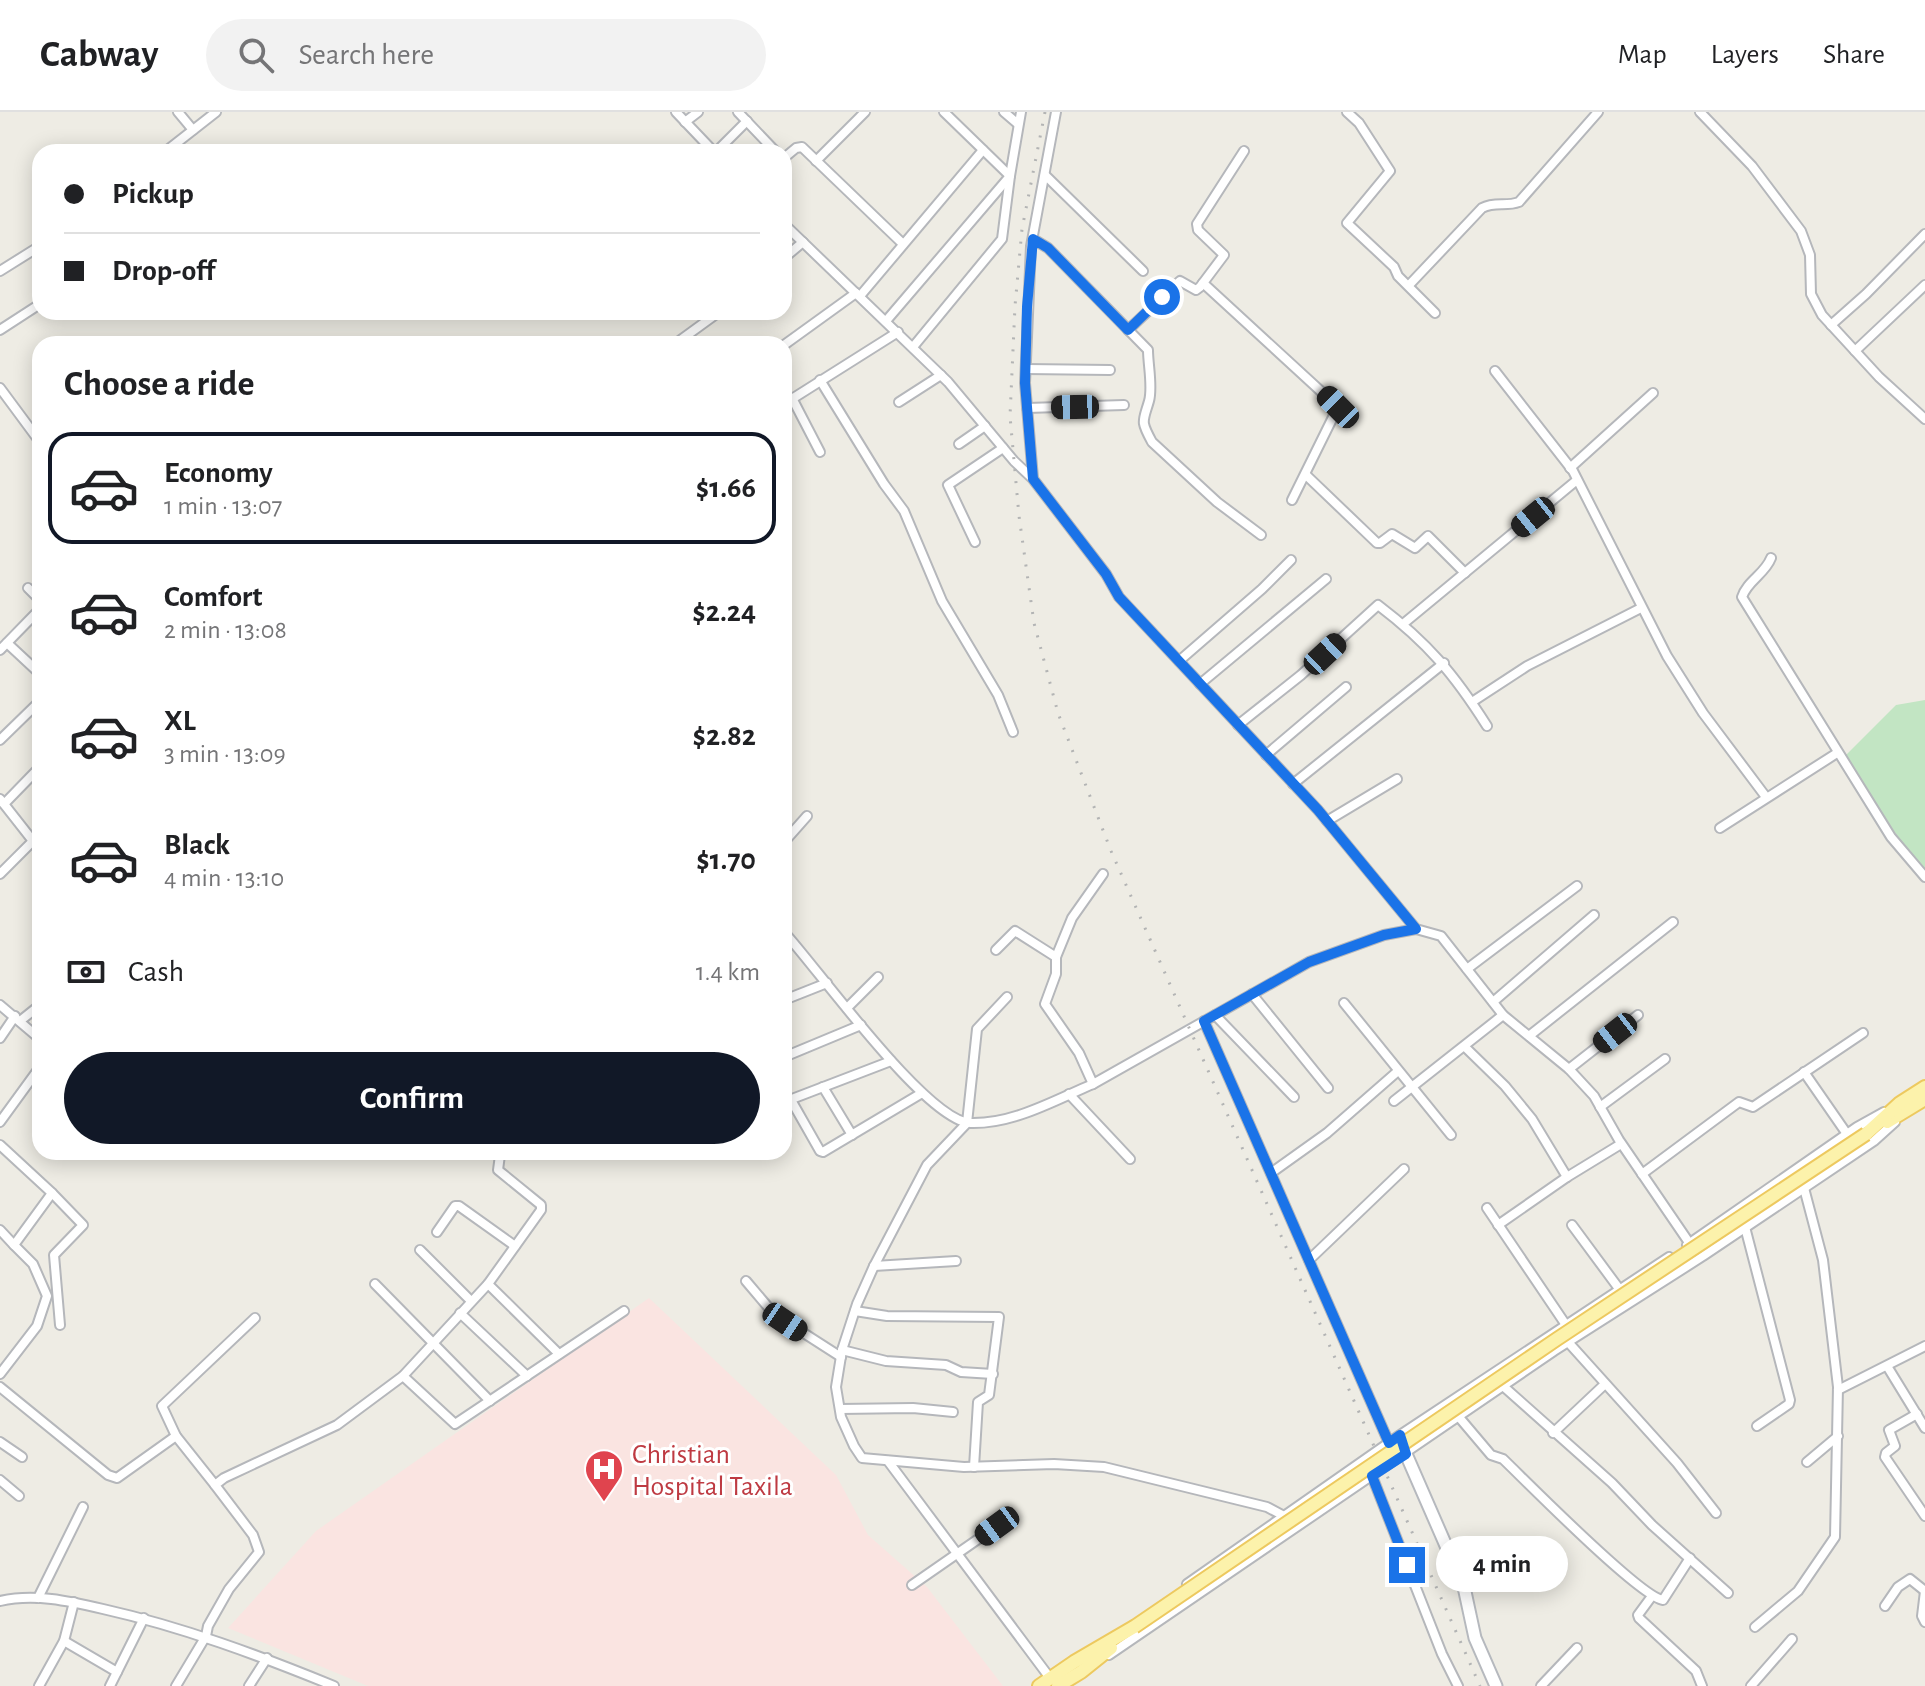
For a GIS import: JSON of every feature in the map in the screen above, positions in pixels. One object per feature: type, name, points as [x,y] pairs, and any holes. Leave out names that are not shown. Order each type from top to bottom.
[{"type":"main road","points":[[1039,1686],[1054,1682],[1078,1667],[1557,1339],[1866,1134],[1925,1087]]},
{"type":"main road","points":[[1903,1107],[1925,1099]]},
{"type":"street","points":[[178,112],[193,130]]},
{"type":"street","points":[[175,144],[216,112]]},
{"type":"street","points":[[676,112],[705,144]]},
{"type":"street","points":[[685,122],[698,112]]},
{"type":"street","points":[[738,112],[769,144]]},
{"type":"street","points":[[816,161],[865,112]]},
{"type":"street","points":[[944,112],[1010,176]]},
{"type":"street","points":[[1004,112],[1018,124]]},
{"type":"street","points":[[913,347],[1002,239],[1021,112]]},
{"type":"street","points":[[1033,479],[1026,369],[1033,239],[1056,112]]},
{"type":"street","points":[[1347,112],[1359,123],[1390,171],[1347,223],[1394,267],[1398,276],[1435,313]]},
{"type":"street","points":[[1411,283],[1482,208],[1491,203],[1511,205],[1519,202],[1598,112]]},
{"type":"street","points":[[1700,112],[1752,166],[1801,231],[1810,255],[1811,294],[1831,325],[1879,377],[1925,419]]},
{"type":"street","points":[[718,144],[747,121]]},
{"type":"street","points":[[792,152],[800,146],[903,244]]},
{"type":"street","points":[[792,339],[858,294],[983,150]]},
{"type":"street","points":[[1128,330],[1180,281],[1196,290],[1224,255],[1198,230],[1197,224],[1244,151]]},
{"type":"street","points":[[1045,175],[1143,271]]},
{"type":"street","points":[[886,321],[1010,176]]},
{"type":"street","points":[[792,232],[941,375],[1033,479],[1106,574],[1119,597],[1327,821],[1416,929]]},
{"type":"street","points":[[1831,325],[1925,234]]},
{"type":"street","points":[[1033,239],[1048,248],[1148,350],[1149,401],[1143,415],[1145,431],[1152,442],[1217,502],[1261,535]]},
{"type":"street","points":[[792,251],[803,242]]},
{"type":"street","points":[[0,271],[32,251]]},
{"type":"street","points":[[1203,283],[1338,407],[1292,500]]},
{"type":"street","points":[[1855,351],[1925,285]]},
{"type":"street","points":[[0,330],[32,309]]},
{"type":"street","points":[[685,336],[705,320]]},
{"type":"street","points":[[792,398],[898,332]]},
{"type":"street","points":[[1026,369],[1110,370]]},
{"type":"street","points":[[1495,371],[1570,468],[1667,656],[1703,713],[1766,797]]},
{"type":"street","points":[[899,402],[941,375]]},
{"type":"street","points":[[820,380],[904,511],[942,601],[998,695],[1013,732]]},
{"type":"street","points":[[0,388],[32,431]]},
{"type":"street","points":[[1570,468],[1653,393]]},
{"type":"street","points":[[1027,408],[1124,405]]},
{"type":"street","points":[[792,407],[820,452]]},
{"type":"street","points":[[959,444],[985,426]]},
{"type":"street","points":[[975,542],[948,485],[1003,448]]},
{"type":"street","points":[[1306,475],[1377,543],[1392,534],[1415,548],[1428,536],[1465,573]]},
{"type":"street","points":[[1403,624],[1577,480]]},
{"type":"street","points":[[1771,558],[1742,597],[1891,837],[1925,877]]},
{"type":"street","points":[[1179,661],[1291,560]]},
{"type":"street","points":[[1200,684],[1326,579]]},
{"type":"street","points":[[28,588],[32,592]]},
{"type":"street","points":[[1238,725],[1301,675],[1378,605],[1444,663],[1487,726]]},
{"type":"street","points":[[1472,702],[1527,666],[1641,608]]},
{"type":"street","points":[[5,644],[32,617]]},
{"type":"street","points":[[0,632],[5,644],[32,667]]},
{"type":"street","points":[[1293,784],[1444,663]]},
{"type":"street","points":[[1266,755],[1346,687]]},
{"type":"street","points":[[0,740],[32,709]]},
{"type":"street","points":[[1720,828],[1837,753]]},
{"type":"street","points":[[32,775],[3,806],[32,840]]},
{"type":"street","points":[[1327,821],[1397,779]]},
{"type":"street","points":[[792,833],[807,816]]},
{"type":"street","points":[[0,874],[32,842]]},
{"type":"street","points":[[1093,1084],[1079,1053],[1045,1004],[1056,974],[1056,957],[1072,918],[1103,874]]},
{"type":"street","points":[[1467,969],[1577,886]]},
{"type":"street","points":[[1493,1002],[1594,915]]},
{"type":"street","points":[[1529,1036],[1673,922]]},
{"type":"street","points":[[792,944],[922,1093],[934,1104],[967,1123],[1020,1115],[1093,1084],[1309,962],[1384,935],[1416,929],[1441,936],[1503,1015],[1569,1069],[1594,1096],[1621,1144],[1690,1244]]},
{"type":"street","points":[[996,950],[1015,931],[1056,957]]},
{"type":"street","points":[[847,1008],[878,977]]},
{"type":"street","points":[[792,997],[827,983]]},
{"type":"street","points":[[1252,994],[1328,1088]]},
{"type":"street","points":[[1007,997],[977,1029],[967,1123],[927,1165],[874,1266],[855,1311],[836,1387],[840,1409],[854,1446],[862,1458],[888,1461],[974,1467],[1054,1464],[1104,1467],[1267,1507],[1284,1516]]},
{"type":"street","points":[[1344,1003],[1451,1135]]},
{"type":"street","points":[[0,1005],[32,1032]]},
{"type":"street","points":[[0,1038],[17,1019],[32,1010]]},
{"type":"street","points":[[1215,1015],[1294,1097]]},
{"type":"street","points":[[1394,1101],[1503,1015]]},
{"type":"street","points":[[1569,1069],[1638,1015]]},
{"type":"street","points":[[1204,1021],[1389,1443]]},
{"type":"street","points":[[792,1054],[861,1025]]},
{"type":"street","points":[[1642,1174],[1739,1102],[1753,1107],[1863,1033]]},
{"type":"street","points":[[1465,1047],[1505,1086],[1532,1119],[1567,1177]]},
{"type":"street","points":[[1600,1107],[1665,1059]]},
{"type":"street","points":[[792,1099],[891,1061]]},
{"type":"street","points":[[1271,1173],[1327,1133],[1398,1071]]},
{"type":"street","points":[[1804,1072],[1847,1134]]},
{"type":"street","points":[[0,1122],[32,1078]]},
{"type":"street","points":[[823,1087],[852,1135]]},
{"type":"street","points":[[792,1109],[820,1151],[922,1093]]},
{"type":"street","points":[[1069,1094],[1130,1159]]},
{"type":"street","points":[[1078,1667],[1400,1435],[1690,1244],[1847,1134],[1903,1107]]},
{"type":"street","points":[[1078,1667],[1406,1454],[1568,1342],[1874,1141],[1903,1107]]},
{"type":"street","points":[[1498,1225],[1621,1144]]},
{"type":"street","points":[[0,1145],[83,1225],[54,1255],[60,1325]]},
{"type":"street","points":[[215,1485],[337,1425],[403,1376],[488,1284],[537,1218],[541,1205],[498,1170],[499,1160]]},
{"type":"street","points":[[1309,1260],[1404,1169]]},
{"type":"street","points":[[1755,1627],[1798,1591],[1835,1537],[1838,1390],[1823,1260],[1804,1188]]},
{"type":"street","points":[[14,1245],[52,1193]]},
{"type":"street","points":[[437,1232],[455,1206],[459,1206],[515,1246]]},
{"type":"street","points":[[1487,1208],[1566,1325]]},
{"type":"street","points":[[1572,1225],[1620,1290]]},
{"type":"street","points":[[1745,1227],[1790,1400],[1789,1404],[1757,1426]]},
{"type":"street","points":[[0,1230],[33,1264],[47,1296],[37,1326],[0,1374]]},
{"type":"street","points":[[420,1250],[471,1301]]},
{"type":"street","points":[[874,1266],[956,1261]]},
{"type":"street","points":[[746,1281],[774,1314],[842,1354],[946,1365],[961,1372],[993,1374]]},
{"type":"street","points":[[375,1284],[490,1401]]},
{"type":"street","points":[[488,1284],[559,1354]]},
{"type":"street","points":[[403,1376],[455,1424],[624,1311]]},
{"type":"street","points":[[855,1311],[887,1316],[999,1317],[989,1395],[978,1402],[974,1467]]},
{"type":"street","points":[[460,1313],[527,1376]]},
{"type":"street","points":[[176,1686],[229,1589],[259,1552],[253,1535],[176,1436],[162,1406],[255,1318]]},
{"type":"street","points":[[1568,1342],[1677,1463],[1716,1513]]},
{"type":"street","points":[[1838,1390],[1925,1346]]},
{"type":"street","points":[[1887,1366],[1925,1428]]},
{"type":"street","points":[[1553,1433],[1605,1384]]},
{"type":"street","points":[[1503,1386],[1612,1483],[1652,1525],[1728,1593]]},
{"type":"street","points":[[0,1387],[108,1475],[117,1478],[176,1436]]},
{"type":"street","points":[[840,1409],[913,1408],[953,1412]]},
{"type":"street","points":[[1917,1414],[1889,1430],[1895,1446],[1885,1457],[1925,1516]]},
{"type":"street","points":[[1458,1416],[1491,1455],[1503,1459],[1603,1555],[1652,1596],[1663,1600],[1690,1558]]},
{"type":"street","points":[[1400,1435],[1464,1587],[1475,1638],[1496,1686]]},
{"type":"street","points":[[1807,1462],[1838,1436]]},
{"type":"street","points":[[0,1442],[22,1457]]},
{"type":"street","points":[[888,1461],[1054,1682]]},
{"type":"street","points":[[1372,1476],[1442,1654],[1458,1686]]},
{"type":"street","points":[[0,1480],[19,1496]]},
{"type":"street","points":[[38,1598],[83,1507]]},
{"type":"street","points":[[912,1585],[997,1526]]},
{"type":"street","points":[[1885,1606],[1898,1587],[1910,1579],[1925,1591],[1922,1616],[1925,1622]]},
{"type":"street","points":[[1652,1596],[1639,1618],[1696,1671],[1702,1686]]},
{"type":"street","points":[[0,1601],[38,1598],[74,1602],[144,1618],[206,1636],[334,1686]]},
{"type":"street","points":[[39,1686],[64,1641],[74,1602]]},
{"type":"street","points":[[110,1686],[144,1618]]},
{"type":"street","points":[[1751,1686],[1792,1639]]},
{"type":"street","points":[[64,1641],[117,1672]]},
{"type":"street","points":[[1541,1686],[1577,1648]]},
{"type":"street","points":[[249,1686],[267,1658]]},
{"type":"shaded area","name":"Christian Hospital Taxila","points":[[649,1298],[836,1475],[868,1535],[927,1587],[1003,1686],[368,1686],[228,1628],[316,1531]]},
{"type":"green space","points":[[1925,700],[1925,874],[1842,759],[1896,705]]},
{"type":"railway","points":[[1045,112],[1022,229],[1010,416],[1019,516],[1034,623],[1058,713],[1111,851],[1480,1686]]},
{"type":"place","name":"Christian Hospital Taxila","points":[[604,1503]]},
{"type":"route","points":[[1162,297],[1128,330],[1048,248],[1033,239],[1025,383],[1033,479],[1106,574],[1119,597],[1318,810],[1416,929],[1384,935],[1309,962],[1204,1021],[1389,1443],[1400,1435],[1406,1454],[1372,1476],[1407,1565]]}]
